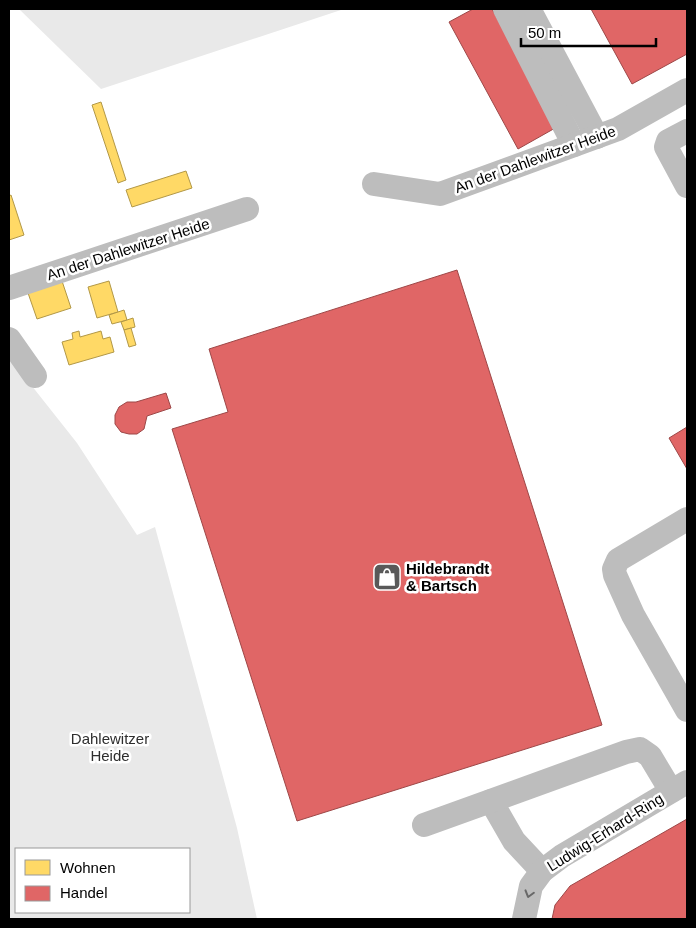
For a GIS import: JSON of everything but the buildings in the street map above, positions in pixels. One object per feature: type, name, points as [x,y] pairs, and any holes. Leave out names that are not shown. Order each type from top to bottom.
[{"type":"street","points":[[505,9],[574,145]]},
{"type":"street","points":[[529,9],[598,137]]},
{"type":"street","name":"An der Dahlewitzer Heide","points":[[374,184],[440,194],[618,130],[687,90]]},
{"type":"street","points":[[647,113],[687,186]]},
{"type":"street","points":[[666,147],[668,141],[687,131]]},
{"type":"street","name":"An der Dahlewitzer Heide","points":[[9,288],[247,209]]},
{"type":"street","points":[[9,339],[35,376]]},
{"type":"street","points":[[687,519],[618,560],[614,569],[633,614],[687,710]]},
{"type":"street","points":[[424,825],[626,752],[640,749],[650,756],[679,787]]},
{"type":"street","name":"Ludwig-Erhard-Ring","points":[[524,919],[531,886],[542,871],[562,856],[679,787]]},
{"type":"street","points":[[491,801],[514,841],[542,871]]},
{"type":"green space","points":[[19,9],[344,9],[101,89]]},
{"type":"green space","name":"Dahlewitzer Heide","points":[[9,357],[77,443],[137,535],[155,527],[237,828],[257,919],[9,919]]},
{"type":"place","name":"Hildebrandt & Bartsch","points":[[387,577]]}]
